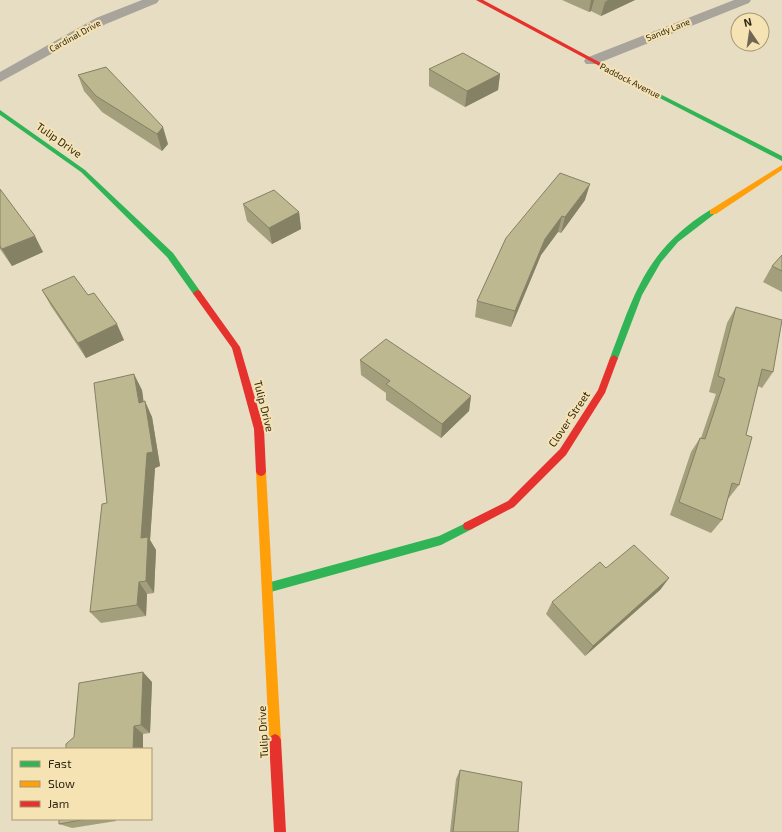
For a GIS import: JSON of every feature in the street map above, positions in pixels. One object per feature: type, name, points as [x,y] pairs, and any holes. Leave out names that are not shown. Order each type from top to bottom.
[{"type":"street","name":"Cardinal Drive","points":[[0,78],[101,21],[153,0]]},
{"type":"street","name":"Paddock Avenue","points":[[478,0],[591,61],[782,160]]},
{"type":"street","name":"Sandy Lane","points":[[591,61],[745,0]]},
{"type":"street","name":"Tulip Drive","points":[[0,112],[83,171],[170,255],[236,347],[259,429],[280,832]]},
{"type":"street","name":"Clover Street","points":[[268,588],[441,540],[511,504],[563,452],[602,391],[636,299],[658,259],[695,223],[782,167]]},
{"type":"building","points":[[463,53],[500,74],[467,91],[429,69]]},
{"type":"building","points":[[106,67],[163,127],[157,134],[96,96],[78,75]]},
{"type":"building","points":[[560,173],[590,184],[565,217],[562,216],[545,239],[515,311],[477,301],[506,238]]},
{"type":"building","points":[[0,189],[35,236],[2,249],[0,246]]},
{"type":"building","points":[[274,190],[299,212],[269,228],[243,204]]},
{"type":"building","points":[[782,255],[782,271],[772,266]]},
{"type":"building","points":[[74,276],[88,295],[94,293],[117,324],[78,343],[42,290]]},
{"type":"building","points":[[736,307],[782,320],[773,372],[762,369],[746,435],[752,437],[739,485],[732,483],[722,520],[679,502],[700,438],[705,439],[725,379],[718,376]]},
{"type":"building","points":[[386,339],[471,396],[442,424],[386,384],[390,381],[360,360]]},
{"type":"building","points":[[134,374],[139,403],[145,401],[153,452],[147,453],[141,538],[148,537],[146,581],[139,582],[137,605],[90,612],[102,504],[107,503],[94,383]]},
{"type":"building","points":[[634,545],[669,578],[593,646],[552,602],[600,562],[606,568]]},
{"type":"building","points":[[143,672],[141,725],[134,726],[133,748],[66,748],[66,744],[74,737],[79,683]]},
{"type":"building","points":[[460,770],[522,782],[518,832],[453,832]]},
{"type":"building","points":[[59,820],[81,820],[59,824]]},
{"type":"traffic: fast","points":[[652,92],[782,159]]},
{"type":"traffic: fast","points":[[0,112],[83,171],[170,255],[197,293]]},
{"type":"traffic: fast","points":[[614,358],[638,295],[658,260],[668,247],[699,221],[713,212]]},
{"type":"traffic: fast","points":[[267,588],[441,540],[468,526]]},
{"type":"traffic: slow","points":[[713,212],[782,167]]},
{"type":"traffic: slow","points":[[261,472],[275,740]]},
{"type":"traffic: jam","points":[[479,0],[652,92]]},
{"type":"traffic: jam","points":[[197,293],[236,347],[259,429],[261,472]]},
{"type":"traffic: jam","points":[[468,526],[511,504],[563,452],[602,391],[614,358]]},
{"type":"traffic: jam","points":[[275,740],[280,832]]}]
